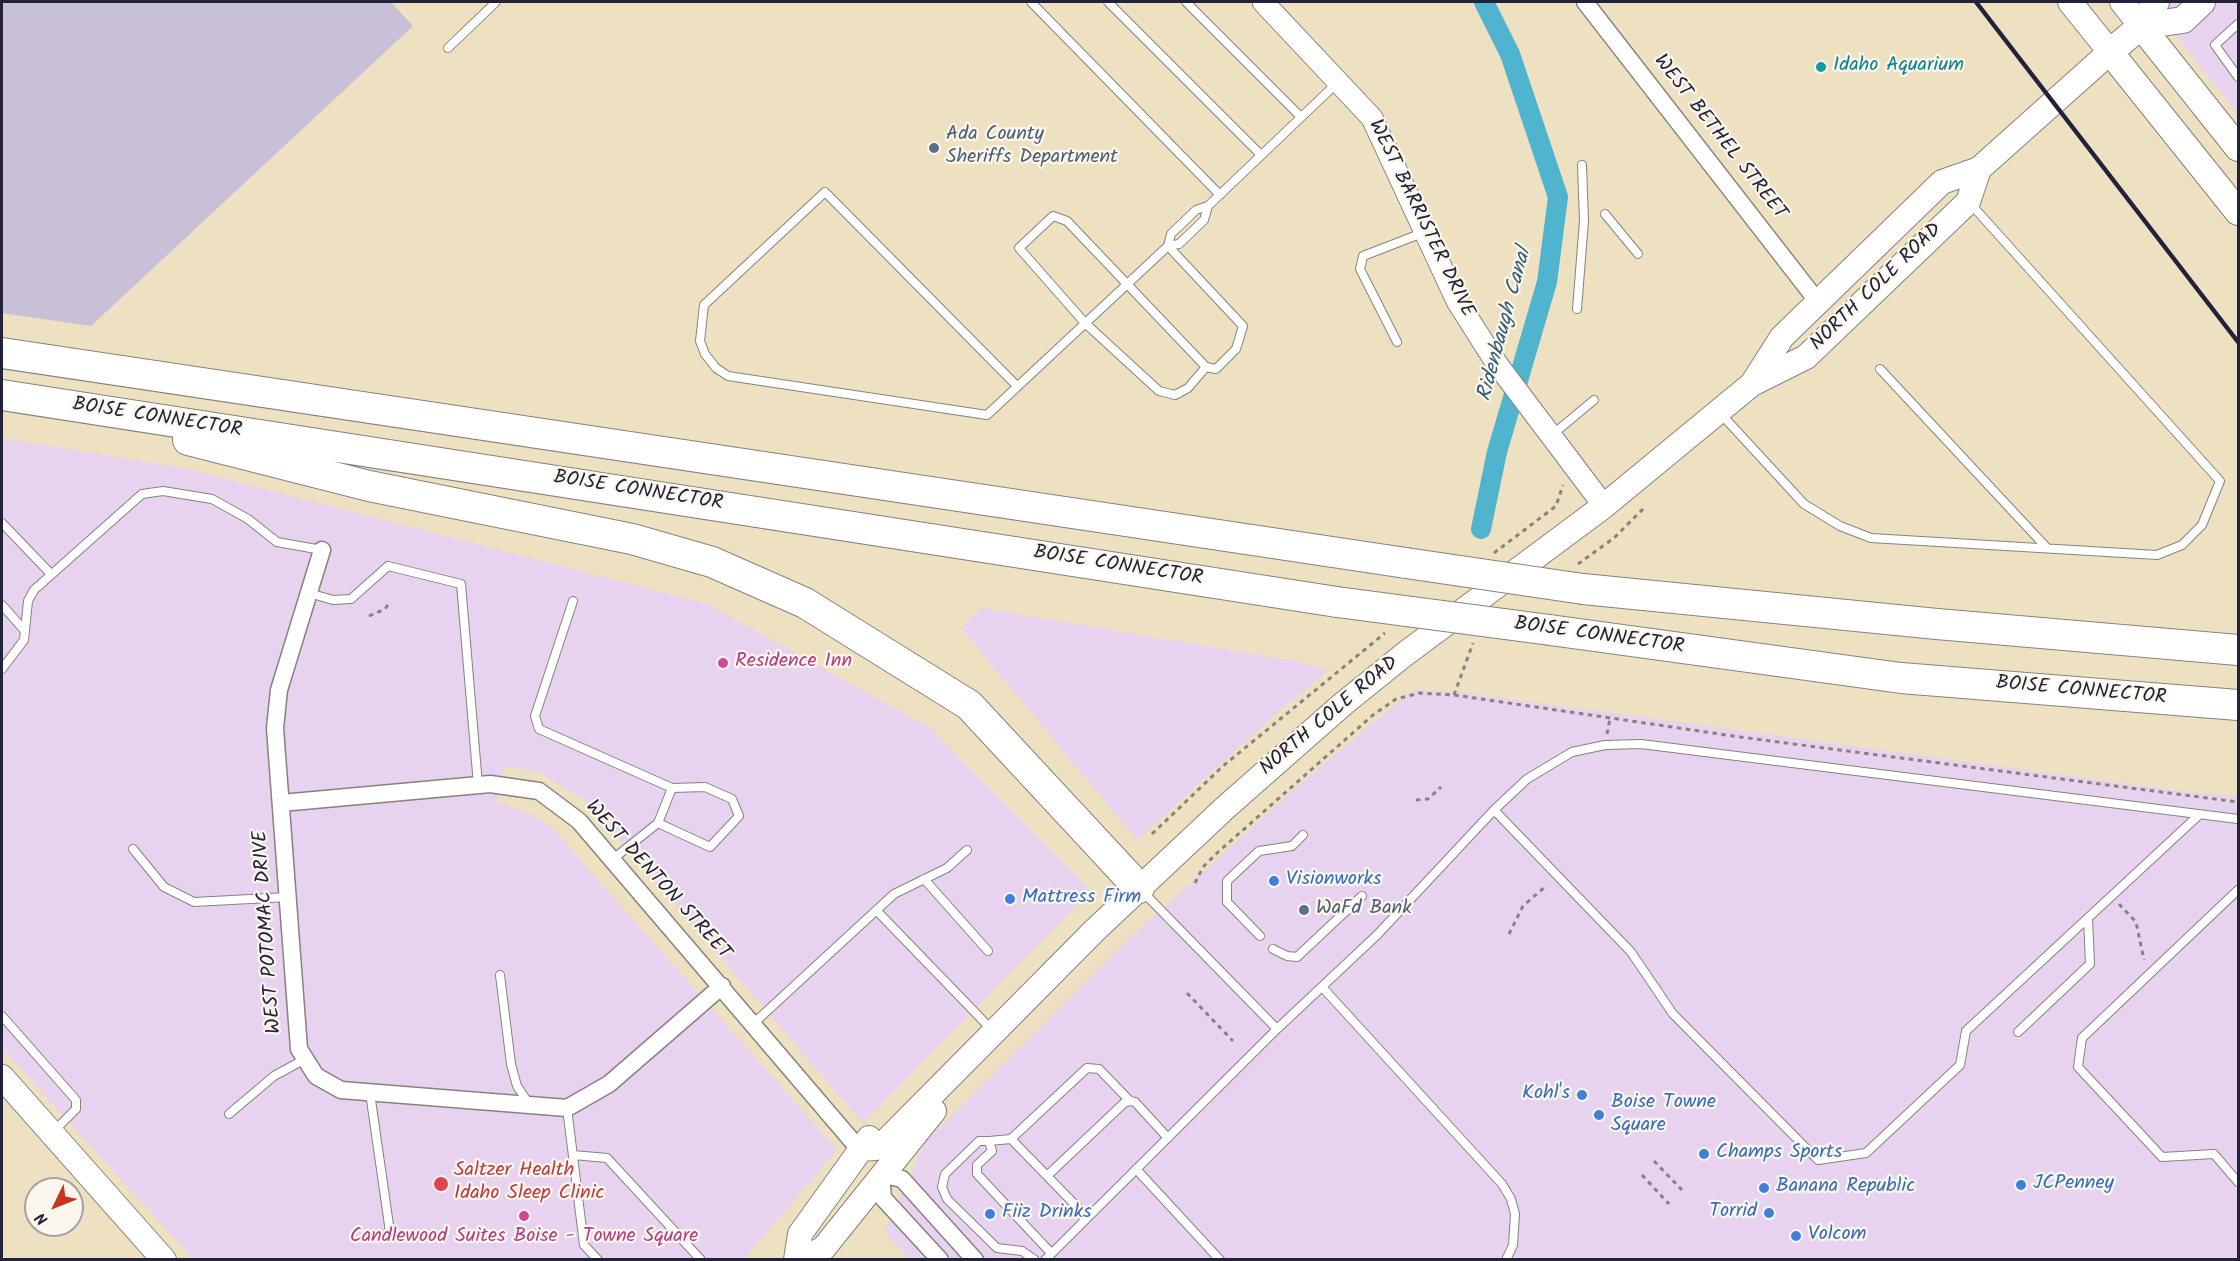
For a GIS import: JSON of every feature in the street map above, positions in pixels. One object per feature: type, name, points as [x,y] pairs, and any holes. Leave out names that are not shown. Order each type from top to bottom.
[{"type":"highway","points":[[2,353],[1583,590],[2238,650]]},
{"type":"highway","points":[[6,396],[369,486],[632,539],[712,562],[805,603],[969,705],[1139,888]]},
{"type":"highway","name":"BOISE CONNECTOR","points":[[6,396],[1337,602],[1901,678],[2238,705]]},
{"type":"main road","points":[[2070,2],[2238,212]]},
{"type":"main road","points":[[2122,2],[2238,148]]},
{"type":"main road","points":[[2110,52],[2141,26],[2156,2]]},
{"type":"main road","points":[[2141,26],[2183,20],[2202,2]]},
{"type":"main road","name":"NORTH COLE ROAD","points":[[939,1085],[933,1112],[823,1249],[797,1260],[800,1234],[859,1149],[913,1092],[939,1085],[1139,888],[1226,807],[1343,704],[1405,654],[1604,506],[1720,413],[1752,384],[1782,337],[1942,182],[1979,169],[2110,52]]},
{"type":"main road","name":"NORTH COLE ROAD","points":[[1752,384],[1806,357],[1968,202],[1979,169]]},
{"type":"main road","points":[[2,1077],[164,1260]]},
{"type":"street","name":"WEST BARRISTER DRIVE","points":[[1263,2],[1372,118],[1457,301],[1497,364],[1604,506]]},
{"type":"street","name":"WEST BETHEL STREET","points":[[1584,2],[1818,302]]},
{"type":"street","name":"WEST POTOMAC DRIVE","points":[[322,550],[279,690],[275,728],[299,1049],[316,1076],[341,1090],[567,1108]]},
{"type":"street","name":"WEST DENTON STREET","points":[[281,803],[490,784],[539,791],[579,821],[754,1023],[859,1149]]},
{"type":"street","points":[[567,1108],[609,1084],[722,986]]},
{"type":"street","points":[[940,1260],[883,1198],[881,1174],[902,1179],[975,1260]]},
{"type":"lane","points":[[448,48],[496,2]]},
{"type":"lane","points":[[1031,2],[1220,195]]},
{"type":"lane","points":[[1108,2],[1261,155]]},
{"type":"lane","points":[[1186,2],[1301,117]]},
{"type":"lane","points":[[2238,24],[2215,45],[2238,77]]},
{"type":"lane","points":[[1168,246],[1171,234],[1177,228],[1196,210],[1208,206],[1339,81]]},
{"type":"lane","points":[[1577,309],[1584,221],[1582,165]]},
{"type":"lane","points":[[1017,386],[825,192],[704,305],[700,341],[705,354],[716,368],[728,376],[987,415],[1168,246],[1179,244],[1204,220],[1208,206]]},
{"type":"lane","points":[[1720,413],[1804,504],[1840,526],[1871,538],[2157,555],[2182,545],[2202,525],[2220,481],[1968,202]]},
{"type":"lane","points":[[1605,214],[1638,254]]},
{"type":"lane","points":[[1168,246],[1243,326],[1236,349],[1216,369],[1206,367],[1067,221],[1053,216],[1019,248],[1085,323],[1159,391],[1175,395],[1188,388],[1206,367]]},
{"type":"lane","points":[[1397,342],[1360,269],[1363,256],[1425,232]]},
{"type":"lane","points":[[1880,369],[2047,548]]},
{"type":"lane","points":[[1551,435],[1594,400]]},
{"type":"lane","points":[[2,669],[24,640],[28,601],[34,590],[142,494],[163,491],[212,499],[248,519],[277,542],[322,550]]},
{"type":"lane","points":[[2,523],[51,574]]},
{"type":"lane","points":[[309,593],[333,600],[351,599],[388,566],[461,584],[478,785]]},
{"type":"lane","points":[[573,601],[535,716],[539,729],[672,788],[705,787],[732,799],[739,816],[710,847],[658,823]]},
{"type":"lane","points":[[2,605],[25,631]]},
{"type":"lane","points":[[989,1141],[992,1151],[977,1165],[977,1174],[1048,1256],[1277,1029],[1377,935],[1494,810],[1527,779],[1572,752],[1605,746],[1641,744],[2238,819]]},
{"type":"lane","points":[[613,860],[658,823],[672,788]]},
{"type":"lane","points":[[1494,810],[1631,952],[1673,1014],[1818,1160],[1866,1153],[1960,1065],[1966,1031],[2200,814]]},
{"type":"lane","points":[[1260,936],[1227,902],[1227,881],[1259,851],[1292,846],[1304,835]]},
{"type":"lane","points":[[133,849],[164,887],[194,902],[288,897]]},
{"type":"lane","points":[[754,1023],[894,894],[947,868],[967,850]]},
{"type":"lane","points":[[924,879],[988,951]]},
{"type":"lane","points":[[1139,888],[1277,1029]]},
{"type":"lane","points":[[2238,891],[2082,1038],[2078,1067],[2162,1157],[2214,1154],[2238,1182]]},
{"type":"lane","points":[[1273,949],[1287,956],[1297,957],[1362,896]]},
{"type":"lane","points":[[877,911],[993,1031]]},
{"type":"lane","points":[[2018,1032],[2090,964],[2088,918]]},
{"type":"lane","points":[[500,975],[511,1064],[517,1086],[529,1104]]},
{"type":"lane","points":[[1323,988],[1503,1184],[1511,1199],[1515,1214],[1513,1245],[1506,1260]]},
{"type":"lane","points":[[2,1016],[76,1100],[76,1109],[52,1134]]},
{"type":"lane","points":[[229,1114],[274,1076],[305,1059]]},
{"type":"lane","points":[[1035,1260],[1022,1251],[997,1248],[947,1199],[942,1187],[945,1174],[972,1147],[984,1139],[989,1141],[1011,1139],[1087,1068],[1099,1069],[1130,1101],[1135,1102],[1167,1138]]},
{"type":"lane","points":[[370,1092],[390,1232]]},
{"type":"lane","points":[[1047,1176],[1124,1103],[1130,1101]]},
{"type":"lane","points":[[567,1108],[584,1245],[598,1260]]},
{"type":"lane","points":[[1011,1139],[1087,1217]]},
{"type":"lane","points":[[573,1155],[607,1158],[701,1260]]},
{"type":"lane","points":[[1136,1169],[1220,1260]]},
{"type":"path","points":[[369,616],[385,609],[390,602]]},
{"type":"path","points":[[1195,883],[1203,867],[1217,853],[1373,715],[1396,699],[1420,693],[1454,695],[1740,737],[2238,802]]},
{"type":"path","points":[[1152,834],[1241,751]]},
{"type":"path","points":[[1416,800],[1428,799],[1441,787]]},
{"type":"path","points":[[1509,934],[1523,906],[1543,888]]},
{"type":"path","points":[[2119,904],[2136,922],[2144,960]]},
{"type":"path","points":[[1187,993],[1233,1041]]},
{"type":"path","points":[[1654,1161],[1682,1190]]},
{"type":"path","points":[[1642,1175],[1670,1203]]},
{"type":"shaded area","points":[[2,2],[391,2],[413,26],[91,326],[2,313]]},
{"type":"shaded area","points":[[2149,2],[2238,2],[2238,114]]},
{"type":"shaded area","points":[[2,438],[183,468],[708,604],[930,728],[1091,891],[863,1123],[586,801],[539,772],[505,766],[497,803],[530,813],[553,829],[837,1150],[744,1259],[193,1259],[2,1048]]},
{"type":"shaded area","points":[[982,608],[1289,660],[1329,670],[1280,710],[1137,840],[961,628]]},
{"type":"shaded area","points":[[1413,690],[1460,692],[2194,793],[2238,796],[2238,1259],[909,1260],[885,1231],[924,1143],[1127,941],[1300,784]]},
{"type":"waterway","name":"Ridenbaugh Canal","points":[[1481,529],[1497,452],[1547,282],[1558,197],[1510,54],[1484,2]]},
{"type":"railway","points":[[1976,2],[2238,342]]},
{"type":"place","name":"Idaho Aquarium","points":[[1821,67]]},
{"type":"place","name":"Ada County Sheriffs Department","points":[[934,148]]},
{"type":"place","name":"Residence Inn","points":[[723,663]]},
{"type":"place","name":"Visionworks","points":[[1274,881]]},
{"type":"place","name":"Mattress Firm","points":[[1010,899]]},
{"type":"place","name":"WaFd Bank","points":[[1304,910]]},
{"type":"place","name":"Kohl's","points":[[1582,1095]]},
{"type":"place","name":"Boise Towne Square","points":[[1599,1115]]},
{"type":"place","name":"Champs Sports","points":[[1704,1154]]},
{"type":"place","name":"Saltzer Health Idaho Sleep Clinic","points":[[441,1184]]},
{"type":"place","name":"JCPenney","points":[[2021,1185]]},
{"type":"place","name":"Banana Republic","points":[[1764,1188]]},
{"type":"place","name":"Torrid","points":[[1769,1213]]},
{"type":"place","name":"Fiiz Drinks","points":[[990,1214]]},
{"type":"place","name":"Candlewood Suites Boise - Towne Square","points":[[524,1216]]},
{"type":"place","name":"Volcom","points":[[1796,1236]]}]
